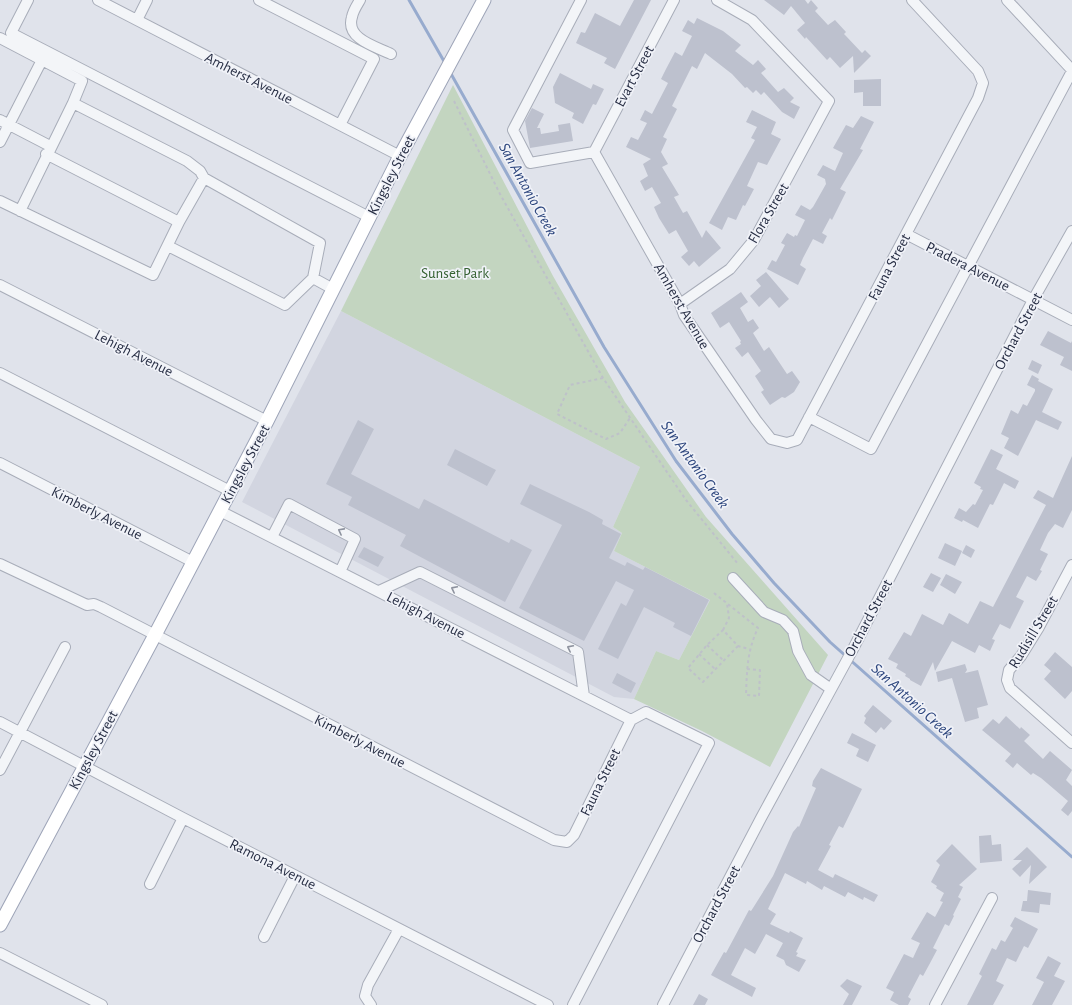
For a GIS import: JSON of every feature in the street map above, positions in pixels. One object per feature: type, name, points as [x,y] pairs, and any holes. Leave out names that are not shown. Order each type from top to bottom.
[{"type":"main road","name":"Kingsley Street","points":[[0,925],[155,635],[267,421],[400,156],[484,0]]},
{"type":"street","points":[[28,0],[11,33],[369,217]]},
{"type":"street","name":"Amherst Avenue","points":[[98,0],[400,156]]},
{"type":"street","points":[[137,20],[148,0]]},
{"type":"street","points":[[259,0],[374,59],[340,125]]},
{"type":"street","points":[[360,0],[351,18],[352,27],[357,37],[391,54]]},
{"type":"street","points":[[581,0],[514,130],[530,163],[594,152]]},
{"type":"street","name":"Evart Street","points":[[594,152],[674,0]]},
{"type":"street","name":"Flora Street","points":[[680,304],[730,269],[754,240],[829,101],[752,20],[716,0]]},
{"type":"street","name":"Fauna Street","points":[[787,443],[797,440],[978,98],[983,83],[978,71],[912,0]]},
{"type":"street","points":[[809,417],[871,449],[1072,71],[1007,0]]},
{"type":"street","points":[[0,38],[82,81],[73,103],[48,150],[20,211]]},
{"type":"street","points":[[0,142],[5,122],[42,60]]},
{"type":"street","points":[[73,103],[187,161],[200,171],[204,178],[320,243],[313,278],[285,305],[168,246]]},
{"type":"street","points":[[5,122],[48,150],[180,222]]},
{"type":"street","name":"Amherst Avenue","points":[[594,152],[680,304],[684,315],[756,420],[772,439],[787,443]]},
{"type":"street","points":[[0,201],[153,275],[204,178]]},
{"type":"street","name":"Orchard Street","points":[[663,1005],[830,689],[853,649],[1034,300],[1072,231]]},
{"type":"street","name":"Pradera Avenue","points":[[906,234],[1072,320]]},
{"type":"street","points":[[313,278],[333,289]]},
{"type":"street","name":"Lehigh Avenue","points":[[0,286],[267,421]]},
{"type":"street","points":[[0,373],[230,491]]},
{"type":"street","name":"Kimberly Avenue","points":[[0,463],[193,562]]},
{"type":"street","points":[[272,537],[289,504],[356,539],[340,572]]},
{"type":"street","name":"Lehigh Avenue","points":[[220,510],[631,720]]},
{"type":"street","name":"Kimberly Avenue","points":[[0,564],[87,605],[94,604],[101,607],[554,840],[567,842]]},
{"type":"street","name":"Rudisill Street","points":[[1072,565],[1022,656],[1009,670],[1007,680],[1010,688],[1072,743]]},
{"type":"street","points":[[378,591],[420,572],[578,652],[584,696]]},
{"type":"street","points":[[734,578],[764,612],[783,620],[793,631],[798,651],[811,675],[830,689]]},
{"type":"street","points":[[0,770],[65,648]]},
{"type":"street","points":[[573,1005],[709,743],[646,712],[631,720]]},
{"type":"street","name":"Fauna Street","points":[[567,842],[574,835],[631,720]]},
{"type":"street","name":"Ramona Avenue","points":[[0,722],[295,876],[547,1005]]},
{"type":"street","points":[[150,884],[183,818]]},
{"type":"street","points":[[264,937],[295,876]]},
{"type":"street","points":[[934,1005],[992,898]]},
{"type":"street","points":[[371,1005],[364,996],[368,985],[399,929]]},
{"type":"street","points":[[0,953],[102,1005]]},
{"type":"path","points":[[454,101],[500,194],[603,378],[686,500],[738,564]]},
{"type":"path","points":[[603,378],[570,385],[557,414],[606,439],[620,433],[630,418]]},
{"type":"path","points":[[714,593],[758,628],[749,649],[747,669],[746,695],[760,696],[760,670],[747,669]]},
{"type":"path","points":[[727,603],[730,618],[723,630],[707,645],[688,668],[703,682],[738,646]]},
{"type":"path","points":[[723,630],[738,646],[749,649]]},
{"type":"path","points":[[707,645],[724,661]]},
{"type":"path","points":[[699,654],[716,670]]},
{"type":"shaded area","points":[[341,311],[640,467],[613,527],[622,533],[614,551],[710,600],[679,660],[656,651],[634,699],[614,697],[242,502]]},
{"type":"green space","name":"Sunset Park","points":[[453,85],[553,276],[625,402],[706,517],[828,655],[770,767],[702,731],[634,699],[656,651],[679,660],[710,600],[614,551],[622,533],[613,527],[640,467],[341,311]]},
{"type":"building","points":[[634,0],[651,0],[615,69],[604,63],[607,58],[576,43],[581,32],[585,33],[595,13],[620,26]]},
{"type":"building","points":[[764,0],[805,0],[808,4],[811,0],[818,8],[815,11],[828,25],[835,20],[846,32],[844,34],[862,53],[865,50],[871,56],[854,73],[853,56],[840,68],[830,57],[827,60],[806,37],[805,39],[797,30],[805,23],[791,6],[784,15]]},
{"type":"building","points":[[697,18],[723,31],[741,45],[735,51],[753,65],[758,60],[766,69],[761,73],[778,92],[784,88],[794,98],[790,102],[800,107],[794,119],[782,112],[764,92],[761,95],[756,90],[753,93],[747,87],[745,88],[732,74],[705,53],[697,69],[692,66],[672,106],[677,109],[663,137],[667,139],[661,152],[668,164],[662,167],[679,195],[674,197],[683,213],[687,211],[702,238],[706,230],[721,248],[699,267],[694,261],[689,266],[681,257],[688,251],[676,230],[669,234],[659,218],[654,207],[661,203],[652,187],[645,191],[640,181],[648,176],[643,164],[651,159],[626,147],[631,137],[638,140],[647,123],[640,120],[645,110],[652,114],[668,83],[661,79],[666,69],[675,52],[682,56],[692,36],[682,31],[688,20],[694,24]]},
{"type":"building","points":[[560,73],[591,89],[593,84],[604,89],[596,105],[593,104],[583,124],[572,118],[574,113],[555,103],[553,87]]},
{"type":"building","points":[[881,79],[881,106],[863,106],[863,92],[854,93],[854,80]]},
{"type":"building","points":[[532,108],[544,114],[537,128],[540,128],[541,134],[559,131],[558,125],[570,123],[573,141],[530,148],[525,121]]},
{"type":"building","points":[[752,110],[776,122],[771,134],[781,139],[767,165],[758,162],[747,186],[754,189],[745,206],[743,205],[736,220],[728,217],[722,230],[709,223],[755,140],[751,138],[757,127],[746,122]]},
{"type":"building","points":[[861,116],[874,122],[860,149],[863,150],[840,189],[846,192],[832,220],[830,218],[822,233],[827,236],[823,244],[813,239],[803,258],[800,265],[806,269],[798,285],[767,269],[772,260],[776,262],[785,245],[781,243],[787,233],[794,237],[795,235],[797,236],[805,220],[795,215],[801,205],[810,210],[813,207],[826,184],[825,179],[817,175],[823,165],[835,171],[843,153],[833,148],[846,125],[853,128]]},
{"type":"building","points":[[766,272],[789,299],[779,308],[770,297],[759,307],[750,296],[761,286],[756,280]]},
{"type":"building","points":[[741,292],[748,302],[740,308],[748,322],[753,319],[759,328],[753,333],[764,351],[769,347],[787,374],[792,371],[800,382],[794,392],[785,398],[782,397],[770,405],[761,392],[764,390],[755,376],[761,371],[748,352],[742,357],[735,348],[741,344],[741,341],[729,322],[720,328],[711,313]]},
{"type":"building","points":[[1048,331],[1071,343],[1072,341],[1072,371],[1060,365],[1064,357],[1040,345]]},
{"type":"building","points":[[1032,360],[1042,365],[1038,374],[1028,369]]},
{"type":"building","points":[[1032,375],[1039,379],[1038,381],[1053,389],[1042,412],[1062,422],[1058,430],[1036,420],[1018,456],[1004,448],[1009,438],[1001,434],[1011,410],[1018,414],[1023,404],[1027,406],[1035,391],[1035,389],[1027,385]]},
{"type":"building","points":[[358,420],[374,429],[351,474],[419,509],[424,499],[509,543],[511,539],[532,550],[505,602],[400,546],[406,535],[348,505],[352,497],[326,484]]},
{"type":"building","points":[[455,449],[496,470],[487,486],[447,465]]},
{"type":"building","points":[[991,449],[1003,455],[996,469],[1019,481],[1015,489],[1004,483],[993,505],[990,504],[978,528],[963,520],[962,522],[954,518],[959,508],[966,512],[973,504],[975,505],[983,490],[974,483]]},
{"type":"building","points":[[1072,456],[1072,510],[1063,528],[1055,524],[1048,533],[1040,550],[1048,554],[1040,570],[1042,571],[1036,581],[1027,576],[1016,597],[1024,601],[1010,629],[1000,624],[992,639],[995,640],[990,651],[979,645],[975,653],[952,641],[935,671],[933,662],[921,686],[910,680],[905,676],[906,674],[896,668],[898,664],[888,659],[904,632],[911,636],[922,614],[943,625],[949,613],[968,624],[980,601],[993,607],[1046,505],[1033,498],[1038,490],[1053,498]]},
{"type":"building","points":[[530,484],[589,512],[603,520],[602,524],[621,534],[609,558],[625,566],[627,562],[643,570],[645,567],[709,600],[691,636],[673,627],[675,623],[644,607],[618,659],[598,649],[621,603],[626,606],[634,590],[616,581],[584,641],[519,608],[562,525],[520,504]]},
{"type":"building","points":[[945,543],[962,551],[955,566],[938,558]]},
{"type":"building","points":[[966,545],[975,550],[971,558],[962,553]]},
{"type":"building","points":[[364,547],[384,557],[378,567],[358,557]]},
{"type":"building","points":[[931,573],[941,578],[933,592],[923,587]]},
{"type":"building","points":[[946,574],[962,582],[955,594],[940,585]]},
{"type":"building","points":[[1055,652],[1072,667],[1072,691],[1065,699],[1044,679],[1051,671],[1044,665]]},
{"type":"building","points":[[965,664],[967,670],[965,673],[978,670],[988,705],[977,708],[979,718],[965,722],[952,678],[938,682],[936,672]]},
{"type":"building","points":[[617,673],[636,683],[631,693],[612,683]]},
{"type":"building","points":[[873,705],[892,721],[884,730],[881,727],[876,733],[864,723],[866,718],[864,716]]},
{"type":"building","points":[[1006,716],[1020,729],[1021,727],[1030,735],[1024,741],[1043,759],[1050,751],[1072,770],[1066,780],[1072,786],[1072,811],[1068,816],[1061,810],[1068,801],[1041,778],[1033,773],[1031,775],[1017,763],[1013,768],[1005,761],[1011,754],[982,730],[993,719],[999,724]]},
{"type":"building","points":[[852,733],[876,745],[868,762],[856,756],[859,749],[847,743]]},
{"type":"building","points":[[821,768],[862,789],[843,828],[839,826],[829,845],[831,846],[818,870],[833,878],[835,874],[878,895],[874,902],[864,897],[863,900],[848,892],[845,897],[824,886],[822,890],[807,881],[806,884],[785,873],[768,909],[776,914],[770,924],[789,933],[790,931],[803,938],[796,952],[798,953],[796,956],[806,960],[799,972],[786,965],[784,960],[776,956],[783,943],[766,934],[755,954],[745,948],[731,975],[756,988],[752,997],[711,975],[724,952],[726,953],[749,910],[751,911],[773,876],[793,832],[798,826],[799,827],[816,788],[812,786],[813,781]]},
{"type":"building","points":[[991,835],[992,845],[1001,844],[1002,861],[980,863],[979,836]]},
{"type":"building","points":[[952,844],[977,869],[959,885],[963,887],[958,897],[961,899],[953,915],[954,916],[949,926],[945,924],[933,948],[937,950],[923,976],[920,974],[908,997],[911,999],[908,1005],[899,1005],[890,1000],[894,992],[886,988],[904,954],[913,958],[920,943],[911,939],[927,912],[935,917],[943,902],[940,901],[944,893],[936,888],[937,886],[931,882],[940,865],[936,861]]},
{"type":"building","points":[[1027,847],[1047,867],[1029,884],[1031,865],[1020,877],[1012,869],[1022,860],[1013,860]]},
{"type":"building","points":[[1028,890],[1051,893],[1050,905],[1040,904],[1039,913],[1021,911],[1023,901],[1027,901]]},
{"type":"building","points":[[1015,917],[1038,929],[1028,948],[1024,946],[1016,962],[1007,958],[996,981],[1004,985],[993,1005],[967,1005],[982,976],[979,974],[992,948],[996,950],[1001,940],[1005,942],[1013,928],[1010,926]]},
{"type":"building","points":[[1048,956],[1061,963],[1054,976],[1065,981],[1052,1005],[1032,1005],[1044,982],[1036,978]]},
{"type":"building","points":[[847,979],[862,986],[852,1005],[843,1005],[849,994],[840,986]]},
{"type":"building","points":[[699,994],[708,999],[705,1005],[693,1005]]},
{"type":"waterway","name":"San Antonio Creek","points":[[409,0],[445,63]]},
{"type":"waterway","name":"San Antonio Creek","points":[[450,72],[604,347],[676,461],[732,534],[774,583],[830,642],[1072,857]]}]
